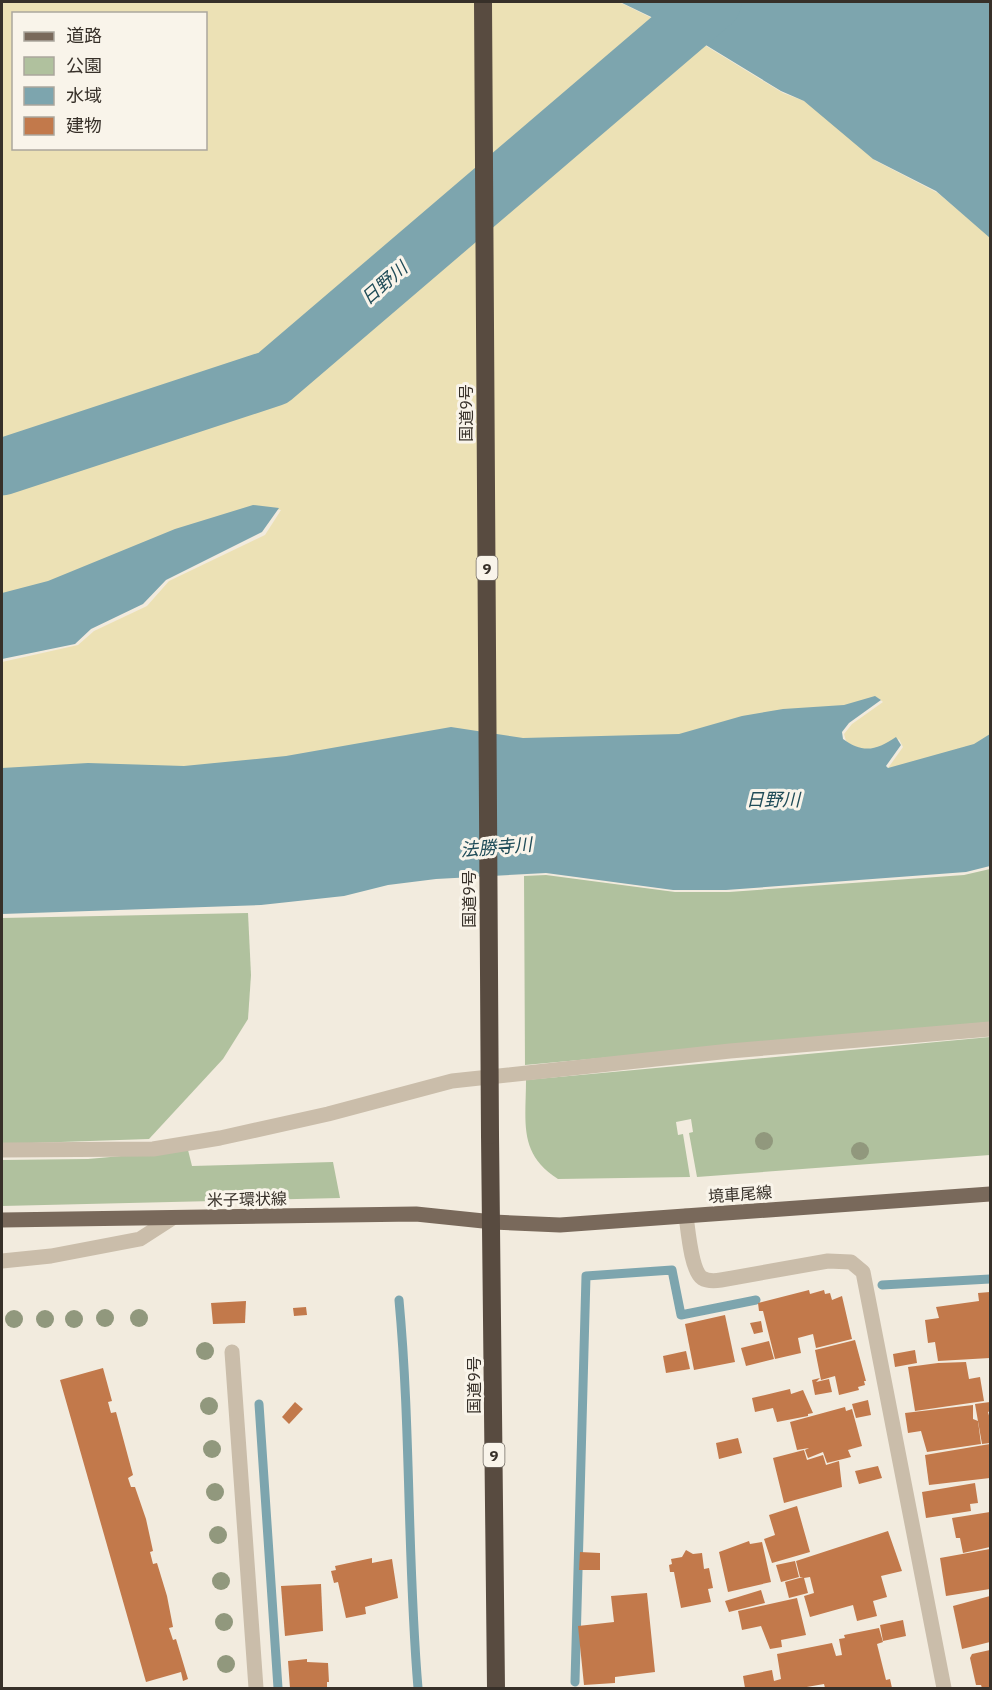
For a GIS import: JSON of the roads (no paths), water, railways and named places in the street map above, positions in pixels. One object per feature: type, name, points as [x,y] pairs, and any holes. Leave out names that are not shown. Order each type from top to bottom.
[{"type":"highway","name":"国道9号","points":[[483,2],[495,1689]]},
{"type":"main road","name":"境車尾線","points":[[493,1222],[560,1225],[990,1194]]},
{"type":"main road","name":"米子環状線","points":[[2,1220],[416,1214],[493,1222]]},
{"type":"street","points":[[2,1150],[153,1149],[220,1138],[328,1114],[452,1081],[730,1051],[990,1029]]},
{"type":"street","points":[[686,1216],[695,1269],[701,1278],[707,1280],[721,1280],[828,1261],[851,1262],[863,1272],[944,1689]]},
{"type":"street","points":[[2,1261],[51,1256],[140,1239],[171,1218]]},
{"type":"street","points":[[232,1352],[255,1689]]},
{"type":"water","points":[[620,2],[990,2],[990,238],[936,191],[873,159],[804,101],[781,91],[691,36]]},
{"type":"water","points":[[253,505],[279,508],[262,532],[166,580],[143,604],[91,629],[75,644],[2,659],[2,593],[48,581],[175,529]]},
{"type":"water","name":"日野川","points":[[875,696],[881,700],[849,723],[842,732],[843,739],[857,747],[870,749],[883,745],[896,737],[901,745],[886,766],[888,768],[974,744],[990,734],[990,866],[966,872],[726,890],[673,890],[546,873],[436,879],[388,885],[344,896],[261,905],[2,914],[2,768],[88,763],[184,766],[286,756],[451,727],[523,738],[679,734],[742,716],[783,709],[844,705]]},
{"type":"waterway","name":"日野川","points":[[2,467],[273,378],[713,2]]},
{"type":"waterway","points":[[575,1682],[586,1276],[672,1270],[681,1315],[756,1300]]},
{"type":"waterway","points":[[882,1285],[990,1279]]},
{"type":"waterway","points":[[399,1300],[418,1688]]},
{"type":"waterway","points":[[259,1404],[278,1688]]},
{"type":"water label","name":"法勝寺川","points":[[496,847]]}]
